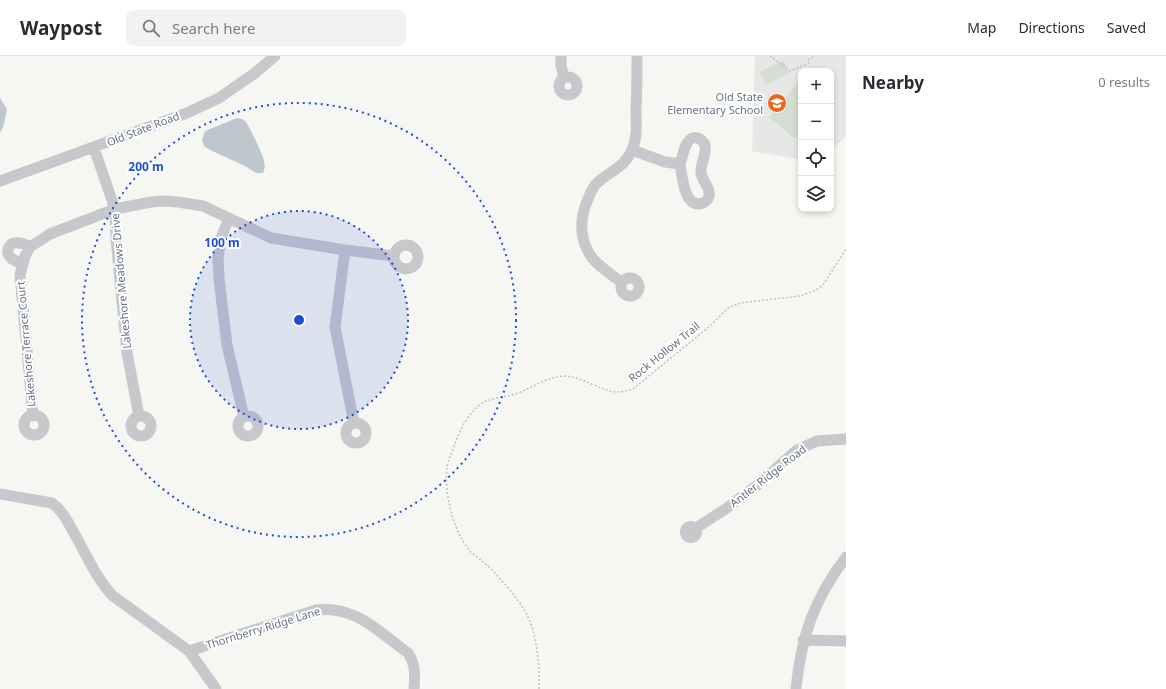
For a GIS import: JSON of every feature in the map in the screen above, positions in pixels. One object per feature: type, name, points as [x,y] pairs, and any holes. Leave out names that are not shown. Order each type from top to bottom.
[{"type":"street","name":"Old State Road","points":[[0,181],[187,113],[219,98],[255,73],[275,56]]},
{"type":"street","points":[[561,56],[561,66],[564,78]]},
{"type":"street","points":[[622,282],[602,268],[588,251],[584,242],[581,219],[584,208],[594,186],[623,165],[632,150],[636,129],[637,56]]},
{"type":"street","points":[[695,138],[704,142],[706,149],[701,169],[709,193],[705,202],[699,204],[690,200],[683,184],[680,164],[689,141],[695,138]]},
{"type":"street","name":"Lakeshore Meadows Drive","points":[[94,148],[115,209],[116,240],[127,353],[139,416]]},
{"type":"street","points":[[632,150],[665,162],[680,164]]},
{"type":"street","points":[[23,264],[11,259],[7,252],[9,246],[12,244],[18,242],[30,247],[50,234],[115,209],[151,202],[178,202],[203,206],[271,238],[394,256]]},
{"type":"street","points":[[229,218],[221,238],[218,258],[219,279],[227,345],[244,417]]},
{"type":"street","name":"Lakeshore Terrace Court","points":[[30,247],[20,275],[33,416]]},
{"type":"street","points":[[345,250],[336,327],[354,423]]},
{"type":"street","name":"Antler Ridge Road","points":[[696,528],[727,508],[756,486],[798,450],[817,441],[846,439]]},
{"type":"street","points":[[0,494],[52,503],[58,507],[106,589],[113,596],[189,652],[216,689]]},
{"type":"street","points":[[796,689],[803,640],[808,624],[822,594],[846,557]]},
{"type":"street","name":"Thornberry Ridge Lane","points":[[189,652],[316,610],[338,610],[353,614],[365,621],[408,653],[414,667],[414,689]]},
{"type":"street","points":[[803,640],[846,641]]},
{"type":"path","points":[[770,56],[790,71],[809,63],[809,59],[815,56]]},
{"type":"path","name":"Rock Hollow Trail","points":[[539,689],[534,633],[528,617],[515,597],[496,574],[470,551],[452,519],[446,482],[447,465],[458,436],[469,417],[478,406],[487,401],[520,393],[552,378],[567,376],[581,379],[617,392],[624,392],[633,389],[706,330],[728,308],[740,302],[800,296],[816,290],[823,285],[846,249]]},
{"type":"shaded area","name":"Old State Elementary School","points":[[755,56],[846,56],[846,135],[834,149],[834,68],[798,68],[798,159],[752,151]]},
{"type":"shaded area","points":[[783,60],[789,73],[766,85],[759,72]]},
{"type":"shaded area","points":[[798,83],[798,135],[795,139],[769,117]]},
{"type":"shaded area","points":[[0,98],[7,109],[3,128],[0,132]]},
{"type":"shaded area","points":[[237,118],[245,121],[256,140],[264,161],[265,167],[263,173],[256,173],[204,146],[202,140],[205,131]]},
{"type":"place","name":"Old State Elementary School","points":[[777,103]]}]
